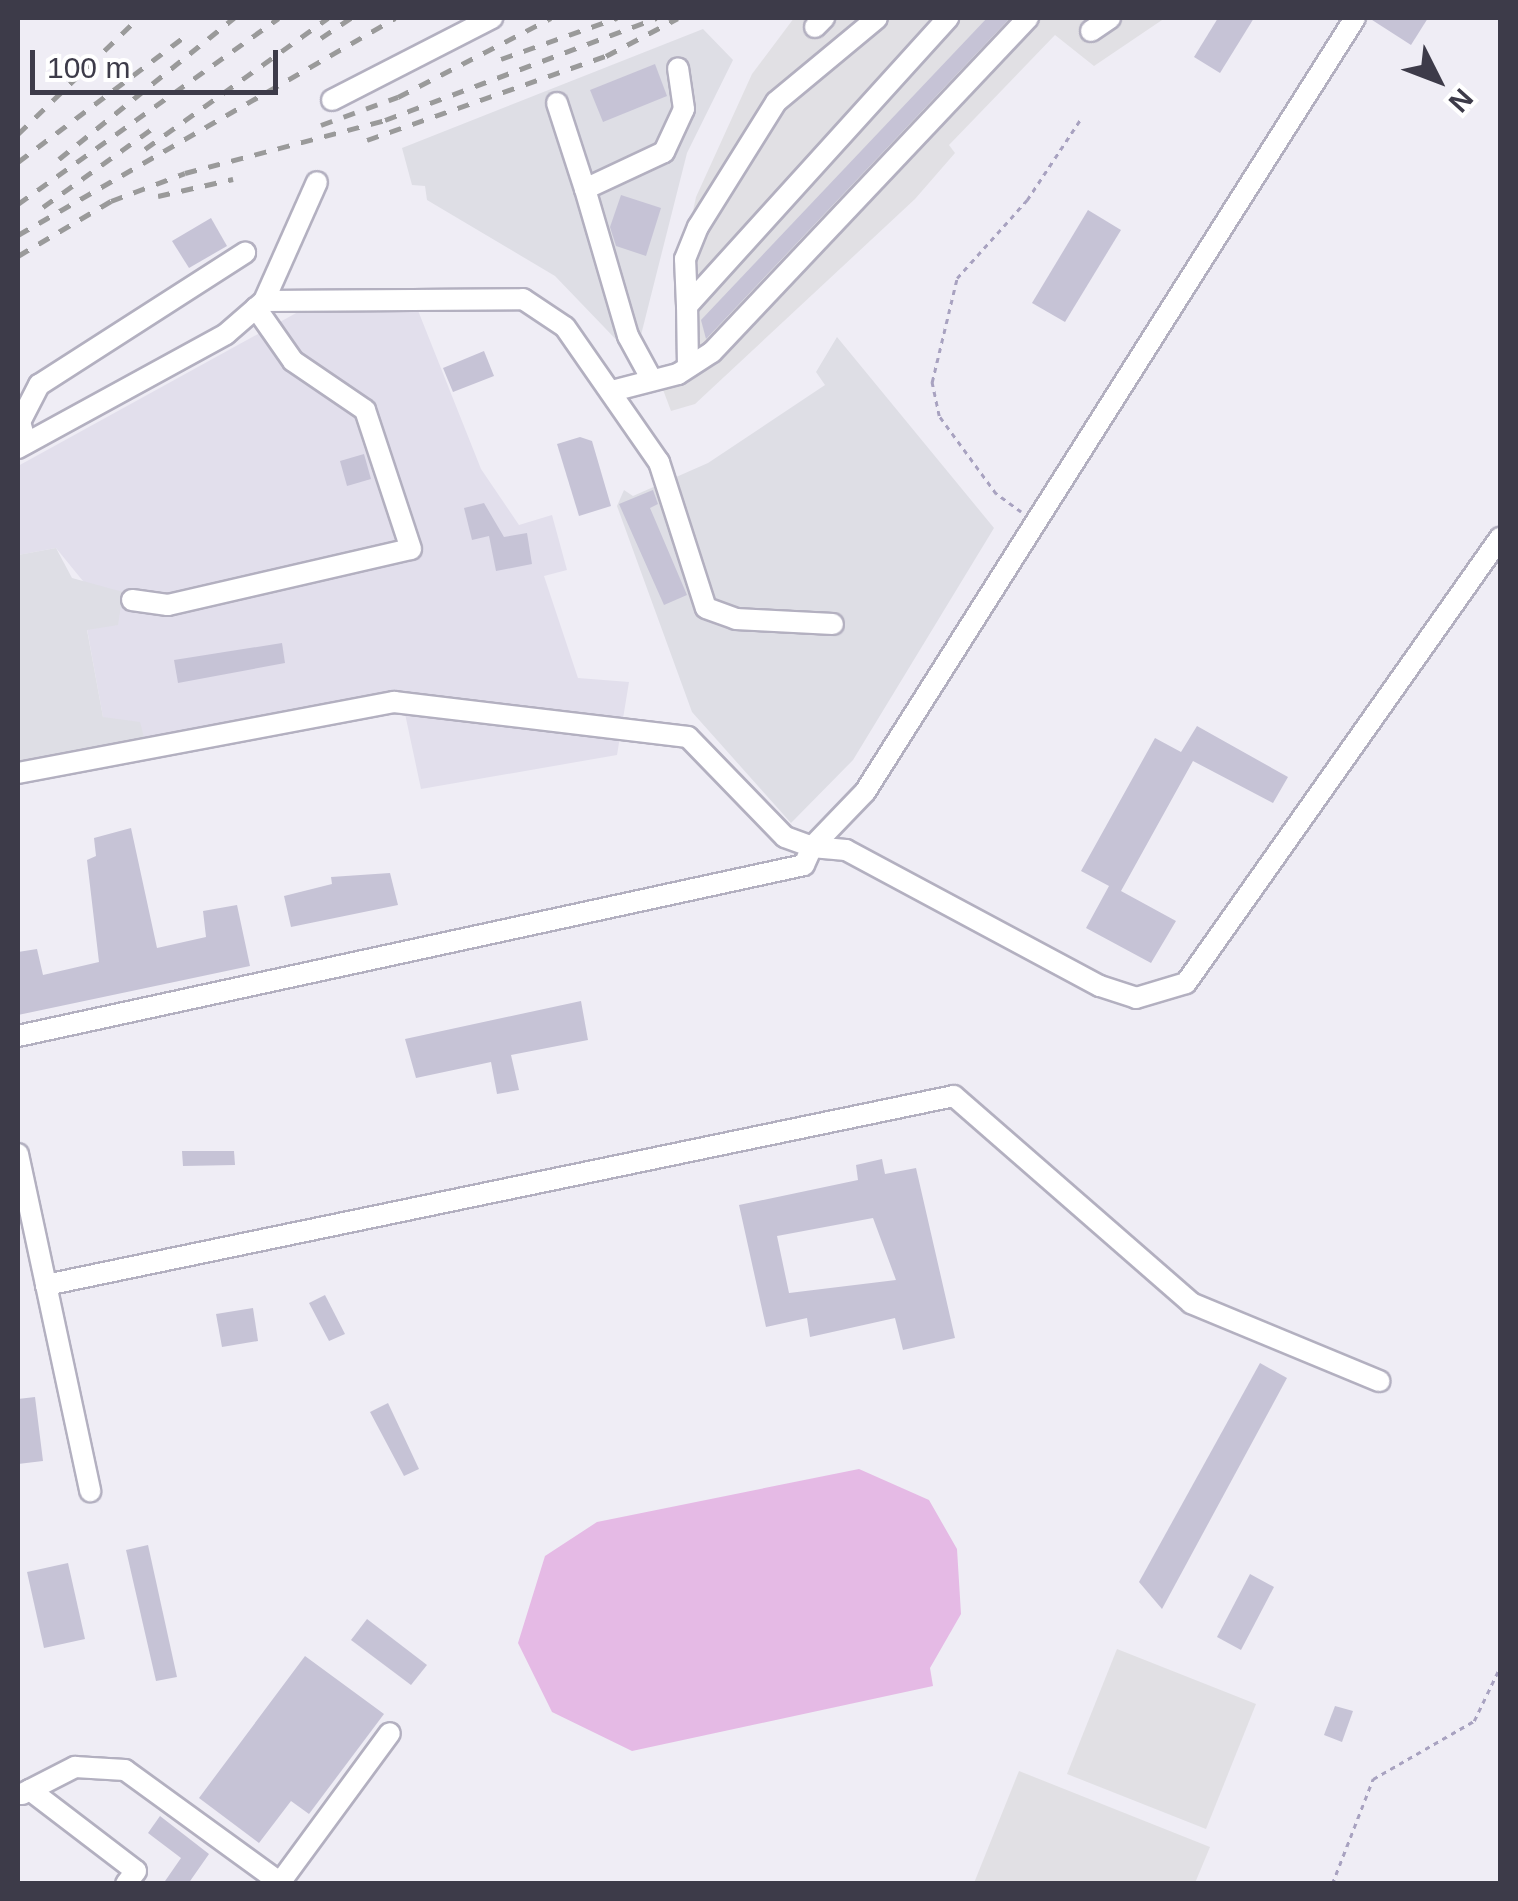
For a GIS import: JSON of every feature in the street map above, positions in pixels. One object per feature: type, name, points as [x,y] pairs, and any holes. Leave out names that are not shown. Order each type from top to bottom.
[{"type":"street","points":[[332,100],[492,18]]},
{"type":"street","points":[[688,367],[685,259],[698,226],[776,102],[877,18]]},
{"type":"street","points":[[616,390],[688,367],[786,281],[1028,18]]},
{"type":"street","points":[[1091,31],[1110,18]]},
{"type":"street","points":[[18,1036],[804,866],[812,847],[866,792],[1355,18]]},
{"type":"street","points":[[687,306],[935,22]]},
{"type":"street","points":[[585,189],[664,152],[684,109],[678,68]]},
{"type":"street","points":[[557,103],[628,336],[652,380]]},
{"type":"street","points":[[260,304],[316,182]]},
{"type":"street","points":[[246,252],[39,385],[20,422],[22,446],[260,304],[523,300],[565,327],[616,390],[659,462],[706,608],[736,619],[833,624]]},
{"type":"street","points":[[132,600],[168,605],[411,549],[365,410],[293,360],[260,304]]},
{"type":"street","points":[[18,773],[394,702],[688,737],[786,837],[812,847],[846,850],[1100,986],[1136,998],[1186,983],[1500,538]]},
{"type":"street","points":[[46,1285],[954,1096],[1191,1303],[1379,1381]]},
{"type":"street","points":[[18,1154],[90,1491]]},
{"type":"street","points":[[126,1884],[136,1871],[24,1793],[75,1768],[125,1770],[279,1883],[390,1733]]},
{"type":"path","points":[[1034,522],[996,494],[939,416],[932,382],[956,278],[1026,200],[1080,120]]},
{"type":"path","points":[[1332,1884],[1373,1779],[1474,1721],[1500,1667]]},
{"type":"shaded area","points":[[794,18],[1165,18],[1094,66],[1055,35],[949,145],[955,153],[915,199],[695,404],[671,411],[662,387],[679,363],[675,295],[696,197],[752,74]]},
{"type":"shaded area","points":[[703,29],[733,60],[687,153],[640,339],[628,352],[555,276],[427,200],[425,186],[412,185],[402,148]]},
{"type":"shaded area","points":[[417,308],[481,469],[519,525],[552,515],[567,570],[544,576],[578,678],[629,682],[617,755],[421,789],[404,709],[145,741],[103,717],[87,629],[118,624],[56,548],[18,555],[18,466],[298,312]]},
{"type":"shaded area","points":[[837,337],[994,528],[853,760],[791,823],[692,712],[617,506],[624,490],[633,496],[708,463],[825,385],[816,372]]},
{"type":"shaded area","points":[[56,548],[72,578],[123,592],[118,625],[87,630],[103,717],[140,722],[145,741],[18,764],[18,555]]},
{"type":"shaded area","points":[[859,1469],[929,1500],[957,1549],[961,1614],[930,1668],[933,1686],[632,1751],[552,1712],[518,1643],[545,1556],[597,1522]]},
{"type":"shaded area","points":[[1117,1649],[1256,1704],[1206,1829],[1067,1774]]},
{"type":"shaded area","points":[[1019,1771],[1210,1847],[1195,1883],[974,1883]]},
{"type":"building","points":[[987,18],[1010,18],[706,339],[701,320]]},
{"type":"building","points":[[1218,18],[1254,18],[1220,73],[1194,57]]},
{"type":"building","points":[[1369,18],[1428,18],[1411,45]]},
{"type":"building","points":[[655,64],[667,96],[603,122],[590,90]]},
{"type":"building","points":[[621,195],[661,208],[646,256],[616,246],[610,227]]},
{"type":"building","points":[[1088,210],[1121,230],[1065,322],[1032,303]]},
{"type":"building","points":[[211,218],[227,246],[189,268],[172,241]]},
{"type":"building","points":[[484,351],[494,376],[453,392],[443,368]]},
{"type":"building","points":[[580,437],[592,441],[611,506],[579,516],[557,444]]},
{"type":"building","points":[[364,454],[371,479],[347,486],[340,461]]},
{"type":"building","points":[[653,490],[658,504],[650,508],[687,595],[664,605],[619,504]]},
{"type":"building","points":[[484,503],[504,537],[527,533],[532,564],[496,571],[489,536],[472,540],[464,508]]},
{"type":"building","points":[[282,643],[285,663],[178,683],[174,660]]},
{"type":"building","points":[[1197,726],[1288,777],[1273,803],[1193,761],[1121,891],[1176,921],[1151,963],[1086,928],[1109,886],[1081,871],[1155,738],[1181,752]]},
{"type":"building","points":[[131,828],[157,948],[206,937],[203,911],[237,905],[250,966],[18,1015],[18,952],[37,949],[43,975],[99,962],[87,860],[96,856],[94,838]]},
{"type":"building","points":[[390,873],[398,905],[291,927],[284,896],[332,884],[331,877]]},
{"type":"building","points":[[581,1001],[588,1040],[511,1055],[519,1090],[497,1094],[491,1062],[416,1078],[405,1039]]},
{"type":"building","points":[[182,1151],[234,1151],[235,1165],[183,1166]]},
{"type":"building","points":[[882,1159],[885,1174],[916,1168],[955,1338],[903,1350],[895,1318],[810,1337],[807,1318],[766,1327],[739,1205],[858,1180],[856,1165]],"holes":[[[873,1218],[896,1280],[789,1293],[777,1236]]]},
{"type":"building","points":[[325,1295],[345,1334],[329,1341],[309,1303]]},
{"type":"building","points":[[253,1308],[258,1341],[222,1347],[216,1314]]},
{"type":"building","points":[[1260,1363],[1287,1378],[1162,1609],[1139,1582]]},
{"type":"building","points":[[35,1397],[43,1461],[18,1464],[18,1399]]},
{"type":"building","points":[[388,1403],[419,1469],[404,1476],[370,1412]]},
{"type":"building","points":[[148,1545],[177,1677],[156,1681],[126,1550]]},
{"type":"building","points":[[68,1563],[85,1639],[44,1648],[27,1572]]},
{"type":"building","points":[[1250,1574],[1274,1587],[1241,1650],[1217,1637]]},
{"type":"building","points":[[367,1619],[427,1665],[411,1685],[351,1640]]},
{"type":"building","points":[[305,1656],[384,1714],[309,1814],[291,1801],[259,1843],[199,1798]]},
{"type":"building","points":[[1335,1706],[1353,1711],[1342,1742],[1324,1735]]},
{"type":"building","points":[[160,1816],[209,1854],[188,1884],[163,1884],[181,1858],[148,1833]]},
{"type":"railway","points":[[18,134],[138,18]]},
{"type":"railway","points":[[59,159],[234,18]]},
{"type":"railway","points":[[18,204],[279,18]]},
{"type":"railway","points":[[145,149],[328,18]]},
{"type":"railway","points":[[321,38],[351,18]]},
{"type":"railway","points":[[18,235],[395,18]]},
{"type":"railway","points":[[321,125],[398,97],[551,18]]},
{"type":"railway","points":[[501,59],[617,18]]},
{"type":"railway","points":[[18,256],[111,201],[185,173],[385,120],[657,18]]},
{"type":"railway","points":[[367,140],[606,56],[678,18]]},
{"type":"railway","points":[[18,162],[185,36]]},
{"type":"railway","points":[[43,207],[153,128]]},
{"type":"railway","points":[[158,196],[233,179]]}]
